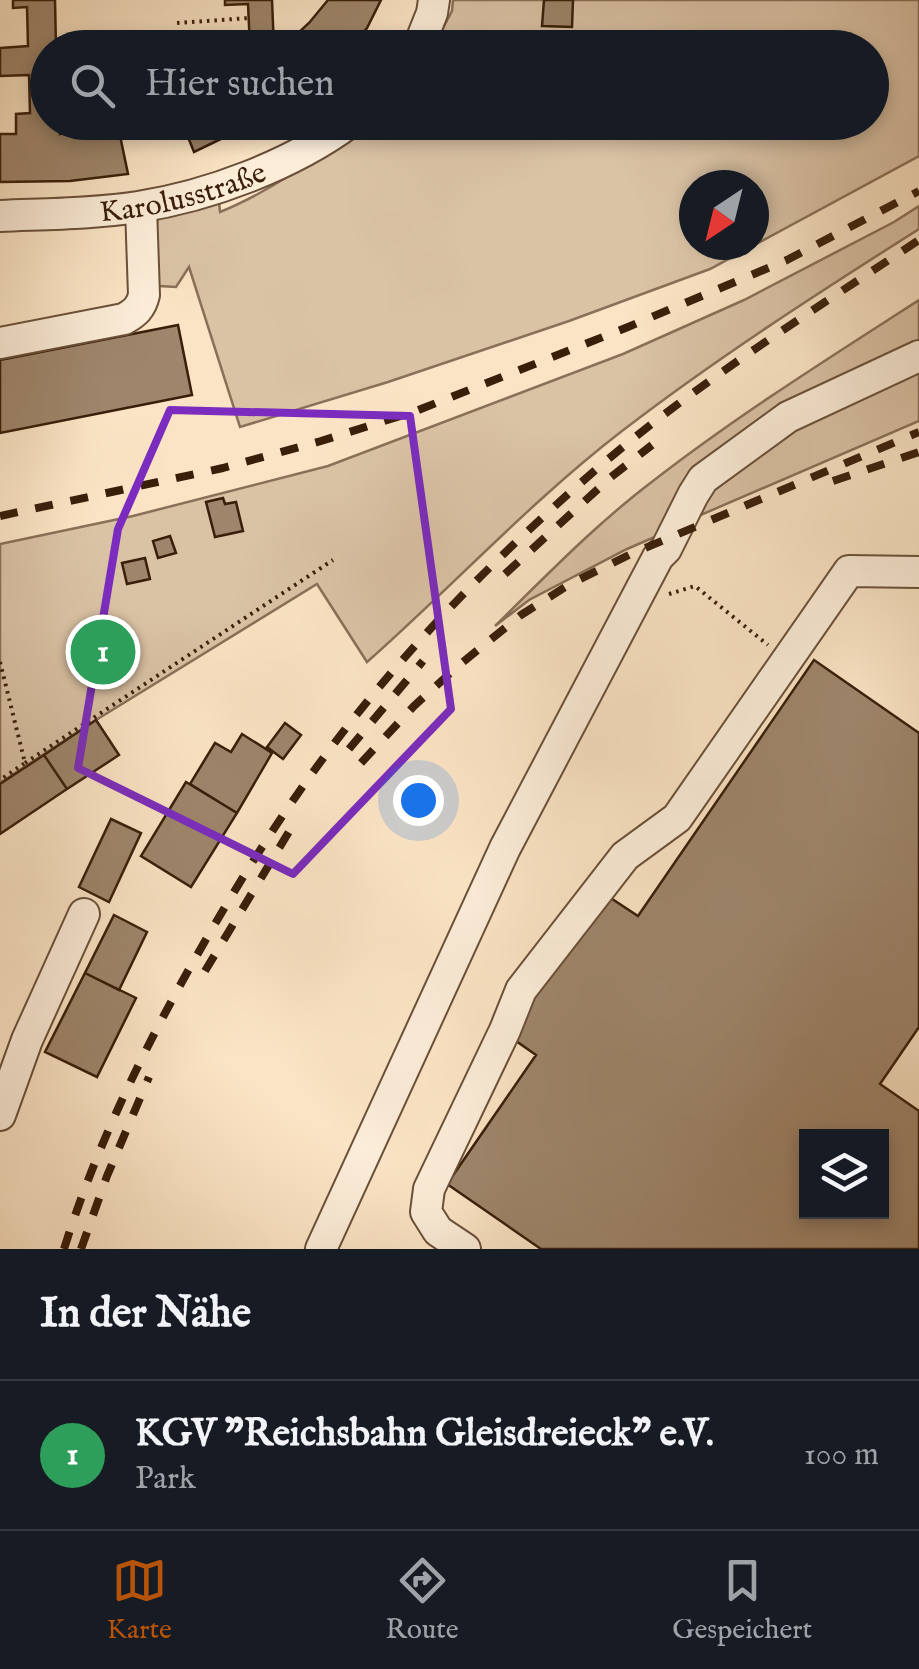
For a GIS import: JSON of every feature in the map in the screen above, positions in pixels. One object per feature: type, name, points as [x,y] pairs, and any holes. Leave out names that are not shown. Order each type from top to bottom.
[{"type":"street","points":[[424,30],[434,0]]},
{"type":"street","name":"Karolusstraße","points":[[0,216],[141,206],[205,190],[283,162],[324,140]]},
{"type":"street","points":[[0,343],[124,319],[136,312],[144,295],[141,206]]},
{"type":"street","points":[[320,1249],[505,848],[703,478],[788,417],[919,356]]},
{"type":"street","points":[[465,1249],[438,1231],[426,1212],[429,1189],[506,1030],[521,990],[624,856],[676,818],[849,572],[919,572]]},
{"type":"street","points":[[0,1115],[27,1040],[84,914]]},
{"type":"path","points":[[177,22],[249,18]]},
{"type":"path","points":[[0,780],[333,560]]},
{"type":"path","points":[[703,592],[786,660]]},
{"type":"path","points":[[0,662],[25,764]]},
{"type":"highlighted area","points":[[170,410],[410,416],[451,709],[293,874],[78,768],[118,529]]},
{"type":"shaded area","points":[[453,0],[919,0],[919,156],[769,237],[769,170],[679,170],[679,260],[727,260],[569,321],[240,427],[189,267],[176,287],[159,286],[152,279],[150,256],[158,217],[219,201],[220,212],[296,172],[342,140],[889,140],[889,30],[442,30]]},
{"type":"shaded area","points":[[919,206],[919,229],[731,352],[622,431],[556,486],[367,662],[317,584],[0,783],[0,544],[133,516],[328,466],[623,354],[744,300]]},
{"type":"shaded area","points":[[919,300],[919,350],[786,412],[671,530],[529,600],[495,626],[591,533],[653,481],[751,410]]},
{"type":"shaded area","points":[[919,362],[919,421],[689,520],[695,500],[792,421]]},
{"type":"building","points":[[13,0],[55,0],[56,30],[30,30],[30,113],[29,75],[0,76],[0,48],[28,46],[27,7],[13,8]]},
{"type":"building","points":[[225,0],[272,0],[273,30],[249,30],[248,4],[225,5]]},
{"type":"building","points":[[328,0],[381,0],[365,30],[301,30]]},
{"type":"building","points":[[544,0],[573,0],[572,27],[542,26]]},
{"type":"building","points":[[30,113],[30,140],[121,140],[128,174],[70,181],[0,182],[0,134],[16,134],[16,114]]},
{"type":"building","points":[[189,140],[219,140],[194,152]]},
{"type":"building","points":[[178,325],[192,395],[0,433],[0,360]]},
{"type":"building","points":[[223,498],[225,504],[236,502],[243,531],[215,537],[206,502]]},
{"type":"building","points":[[170,536],[176,553],[158,558],[153,541]]},
{"type":"building","points":[[145,558],[150,579],[127,584],[122,563]]},
{"type":"building","points":[[99,643],[103,663],[88,666],[84,645]]},
{"type":"building","points":[[814,660],[919,733],[919,1027],[880,1084],[919,1111],[919,1249],[541,1249],[447,1184],[536,1055],[506,1034],[603,893],[638,916]]},
{"type":"building","points":[[96,720],[119,755],[67,789],[44,755]]},
{"type":"building","points":[[285,723],[301,735],[283,759],[267,747]]},
{"type":"building","points":[[242,734],[272,753],[237,813],[190,784],[215,743],[231,752]]},
{"type":"building","points":[[44,755],[67,789],[0,834],[0,784]]},
{"type":"building","points":[[186,782],[237,813],[191,887],[141,856]]},
{"type":"building","points":[[111,819],[141,833],[109,902],[79,887]]},
{"type":"building","points":[[114,915],[147,932],[119,990],[85,973]]},
{"type":"building","points":[[85,973],[136,998],[97,1077],[45,1052]]},
{"type":"railway","points":[[0,516],[223,468],[416,411],[787,260],[919,191]]},
{"type":"railway","points":[[64,1249],[117,1112],[204,943],[294,799],[397,666],[509,549],[637,436],[756,349],[919,240]]},
{"type":"railway","points":[[361,763],[458,666],[521,615],[570,584],[631,554],[919,432]]},
{"type":"railway","points":[[505,574],[652,445]]},
{"type":"railway","points":[[833,481],[919,452]]},
{"type":"railway","points":[[349,749],[423,661]]},
{"type":"railway","points":[[205,971],[290,830]]},
{"type":"railway","points":[[81,1249],[149,1077]]},
{"type":"place","name":"KGV \"Reichsbahn Gleisdreieck\" e.V.","points":[[103,652]]}]
